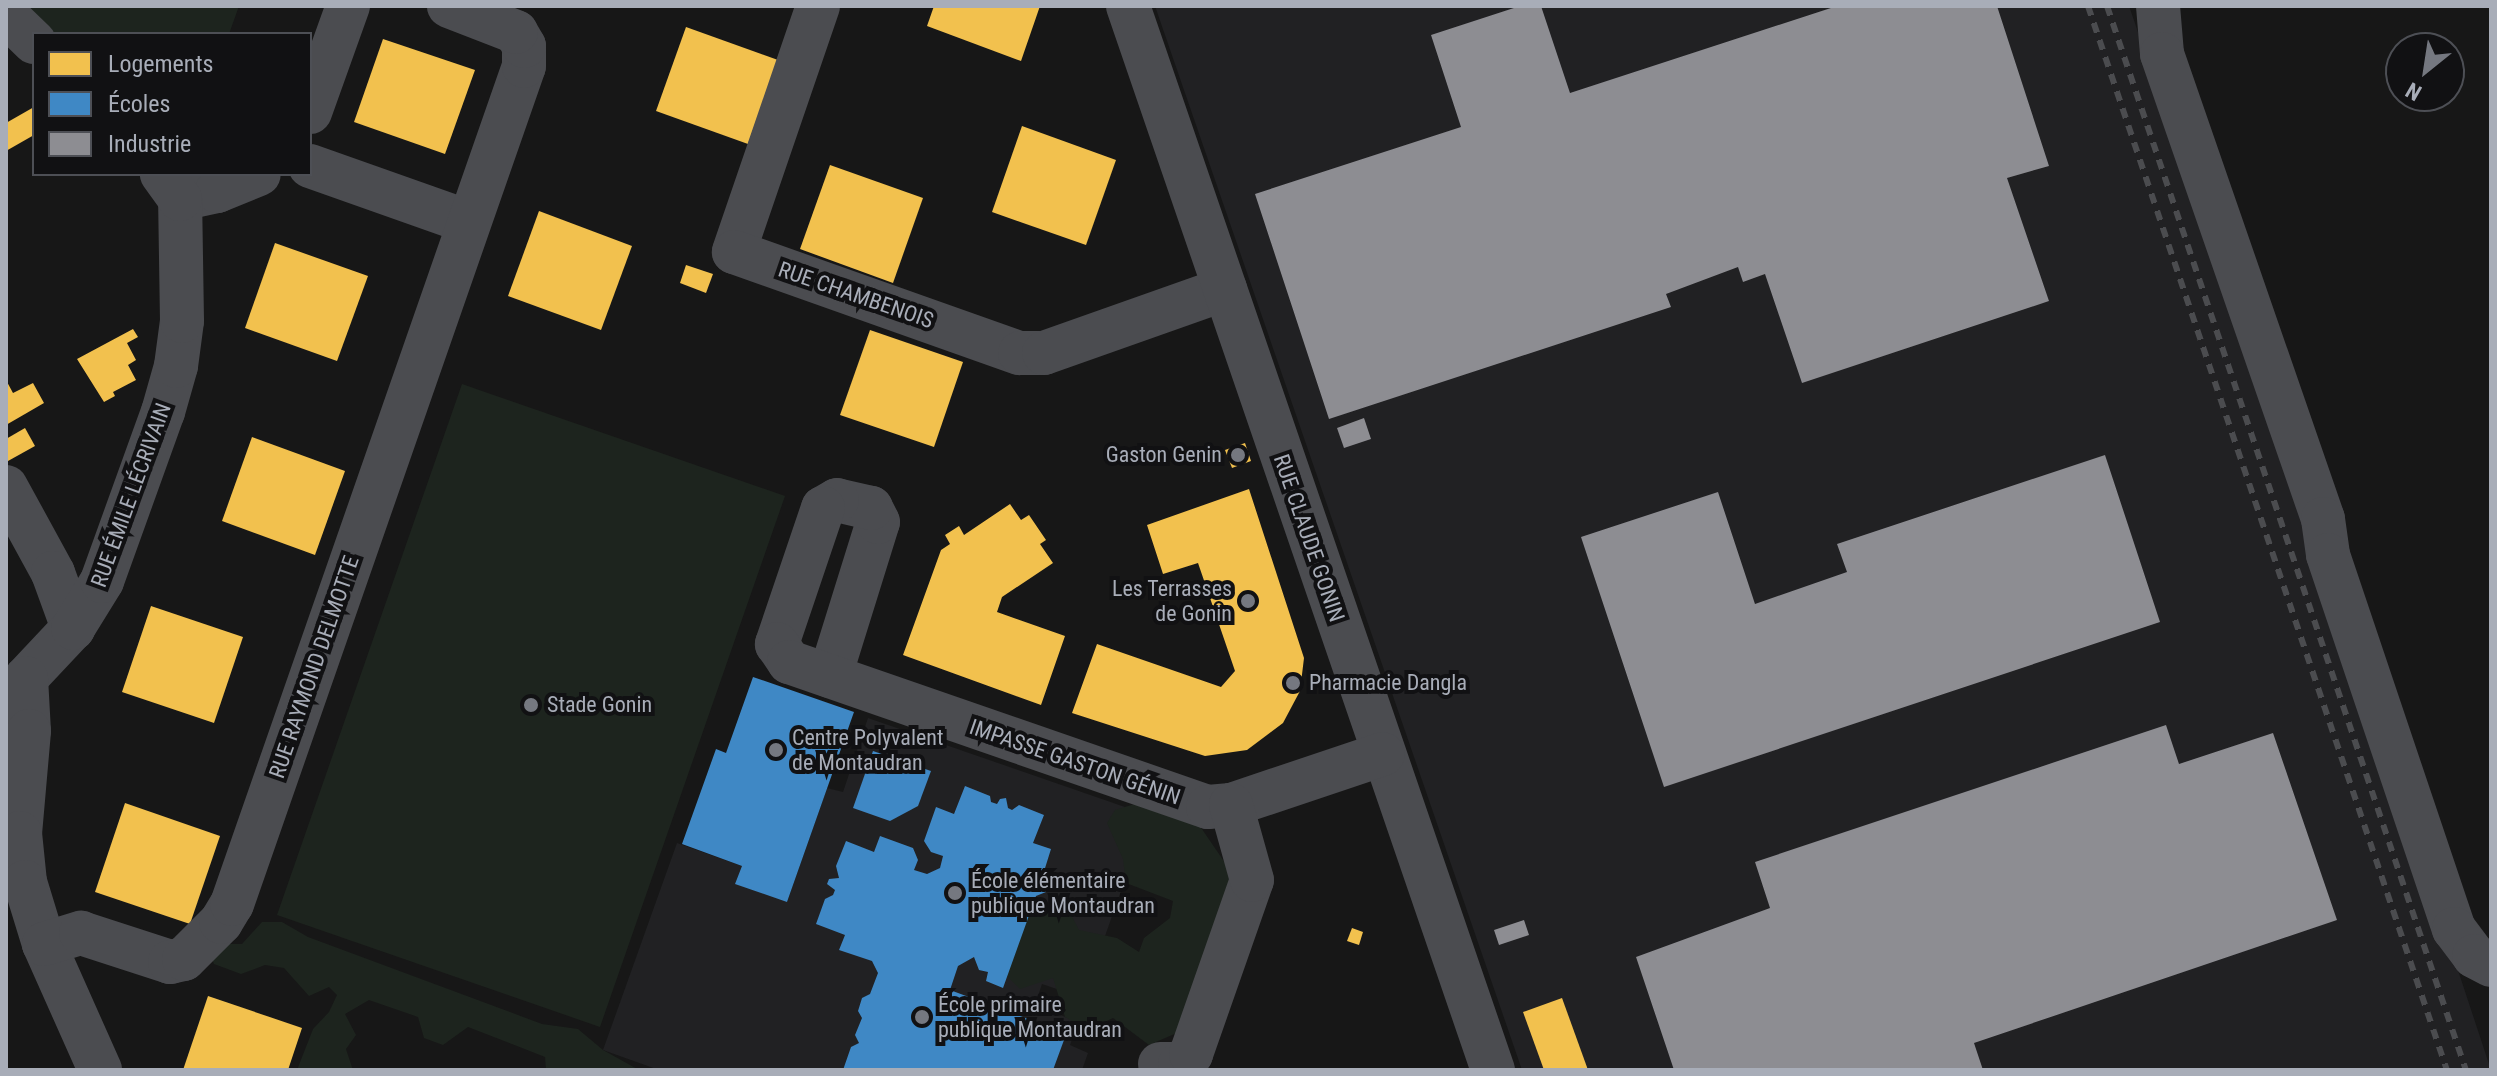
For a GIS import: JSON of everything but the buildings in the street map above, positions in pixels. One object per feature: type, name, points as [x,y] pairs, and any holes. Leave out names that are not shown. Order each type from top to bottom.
[{"type":"street","points":[[312,106],[348,6]]},
{"type":"street","name":"RUE RAYMOND DELMOTTE","points":[[44,944],[81,933],[170,962],[184,959],[221,922],[232,904],[524,66],[524,46],[516,32],[504,24],[449,6]]},
{"type":"street","name":"RUE CHAMBENOIS","points":[[818,6],[734,252],[1020,353],[1044,353],[1225,289]]},
{"type":"street","name":"RUE CLAUDE GONIN","points":[[1128,6],[1493,1070]]},
{"type":"street","points":[[2158,6],[2162,54],[2323,519],[2328,555],[2454,929],[2474,956],[2491,965]]},
{"type":"street","points":[[6,15],[32,40]]},
{"type":"street","points":[[312,167],[468,222]]},
{"type":"street","points":[[171,186],[217,191],[254,176]]},
{"type":"street","name":"RUE ÉMILE LÉCRIVAIN","points":[[100,1070],[44,944],[25,882],[20,833],[29,731],[16,674],[73,628],[102,581],[163,412],[176,366],[182,321],[171,186]]},
{"type":"street","points":[[6,487],[53,573],[73,628]]},
{"type":"street","name":"IMPASSE GASTON GÉNIN","points":[[830,676],[1170,797],[1208,807],[1231,805],[1388,769]]},
{"type":"street","points":[[1160,1064],[1180,1064],[1191,1054],[1252,880],[1231,805]]},
{"type":"shaded area","points":[[25,6],[239,6],[230,32],[52,32]]},
{"type":"shaded area","points":[[1155,6],[2129,6],[2355,659],[2491,1070],[1522,1070]]},
{"type":"shaded area","name":"Stade Gonin","points":[[462,384],[785,496],[600,1027],[277,915]]},
{"type":"shaded area","name":"École élémentaire publique Montaudran","points":[[868,718],[1148,815],[1083,998],[1042,984],[1035,1005],[1078,1022],[1070,1045],[1088,1053],[1082,1070],[659,1070],[603,1050],[677,843],[742,866],[787,902],[827,788],[843,792]]},
{"type":"shaded area","points":[[1138,803],[1191,813],[1234,876],[1179,1032],[1149,1045],[1113,1018],[1088,1030],[1065,1017],[1053,978],[1020,989],[1007,976],[1005,925],[1018,911],[1055,902],[1068,909],[1079,930],[1117,938],[1139,952],[1144,938],[1170,918],[1173,901],[1126,883],[1123,859],[1107,823],[1115,810]]},
{"type":"shaded area","points":[[262,922],[282,922],[308,937],[542,1024],[578,1029],[603,1050],[639,1070],[546,1070],[545,1057],[468,1027],[443,1045],[424,1038],[418,1017],[369,1000],[345,1014],[356,1035],[346,1049],[353,1070],[297,1070],[313,1029],[329,1012],[337,995],[329,987],[309,996],[284,968],[265,965],[241,974],[214,964],[209,952],[216,944],[242,944]]},
{"type":"railway","points":[[2088,6],[2447,1070]]},
{"type":"railway","points":[[2107,6],[2466,1070]]},
{"type":"place","name":"Gaston Genin","points":[[1238,455]]},
{"type":"place","name":"Les Terrasses de Gonin","points":[[1248,601]]},
{"type":"place","name":"Pharmacie Dangla","points":[[1293,683]]},
{"type":"place","name":"Stade Gonin","points":[[531,705]]},
{"type":"place","name":"Centre Polyvalent de Montaudran","points":[[776,750]]},
{"type":"place","name":"École élémentaire publique Montaudran","points":[[955,893]]},
{"type":"place","name":"École primaire publique Montaudran","points":[[922,1017]]}]
